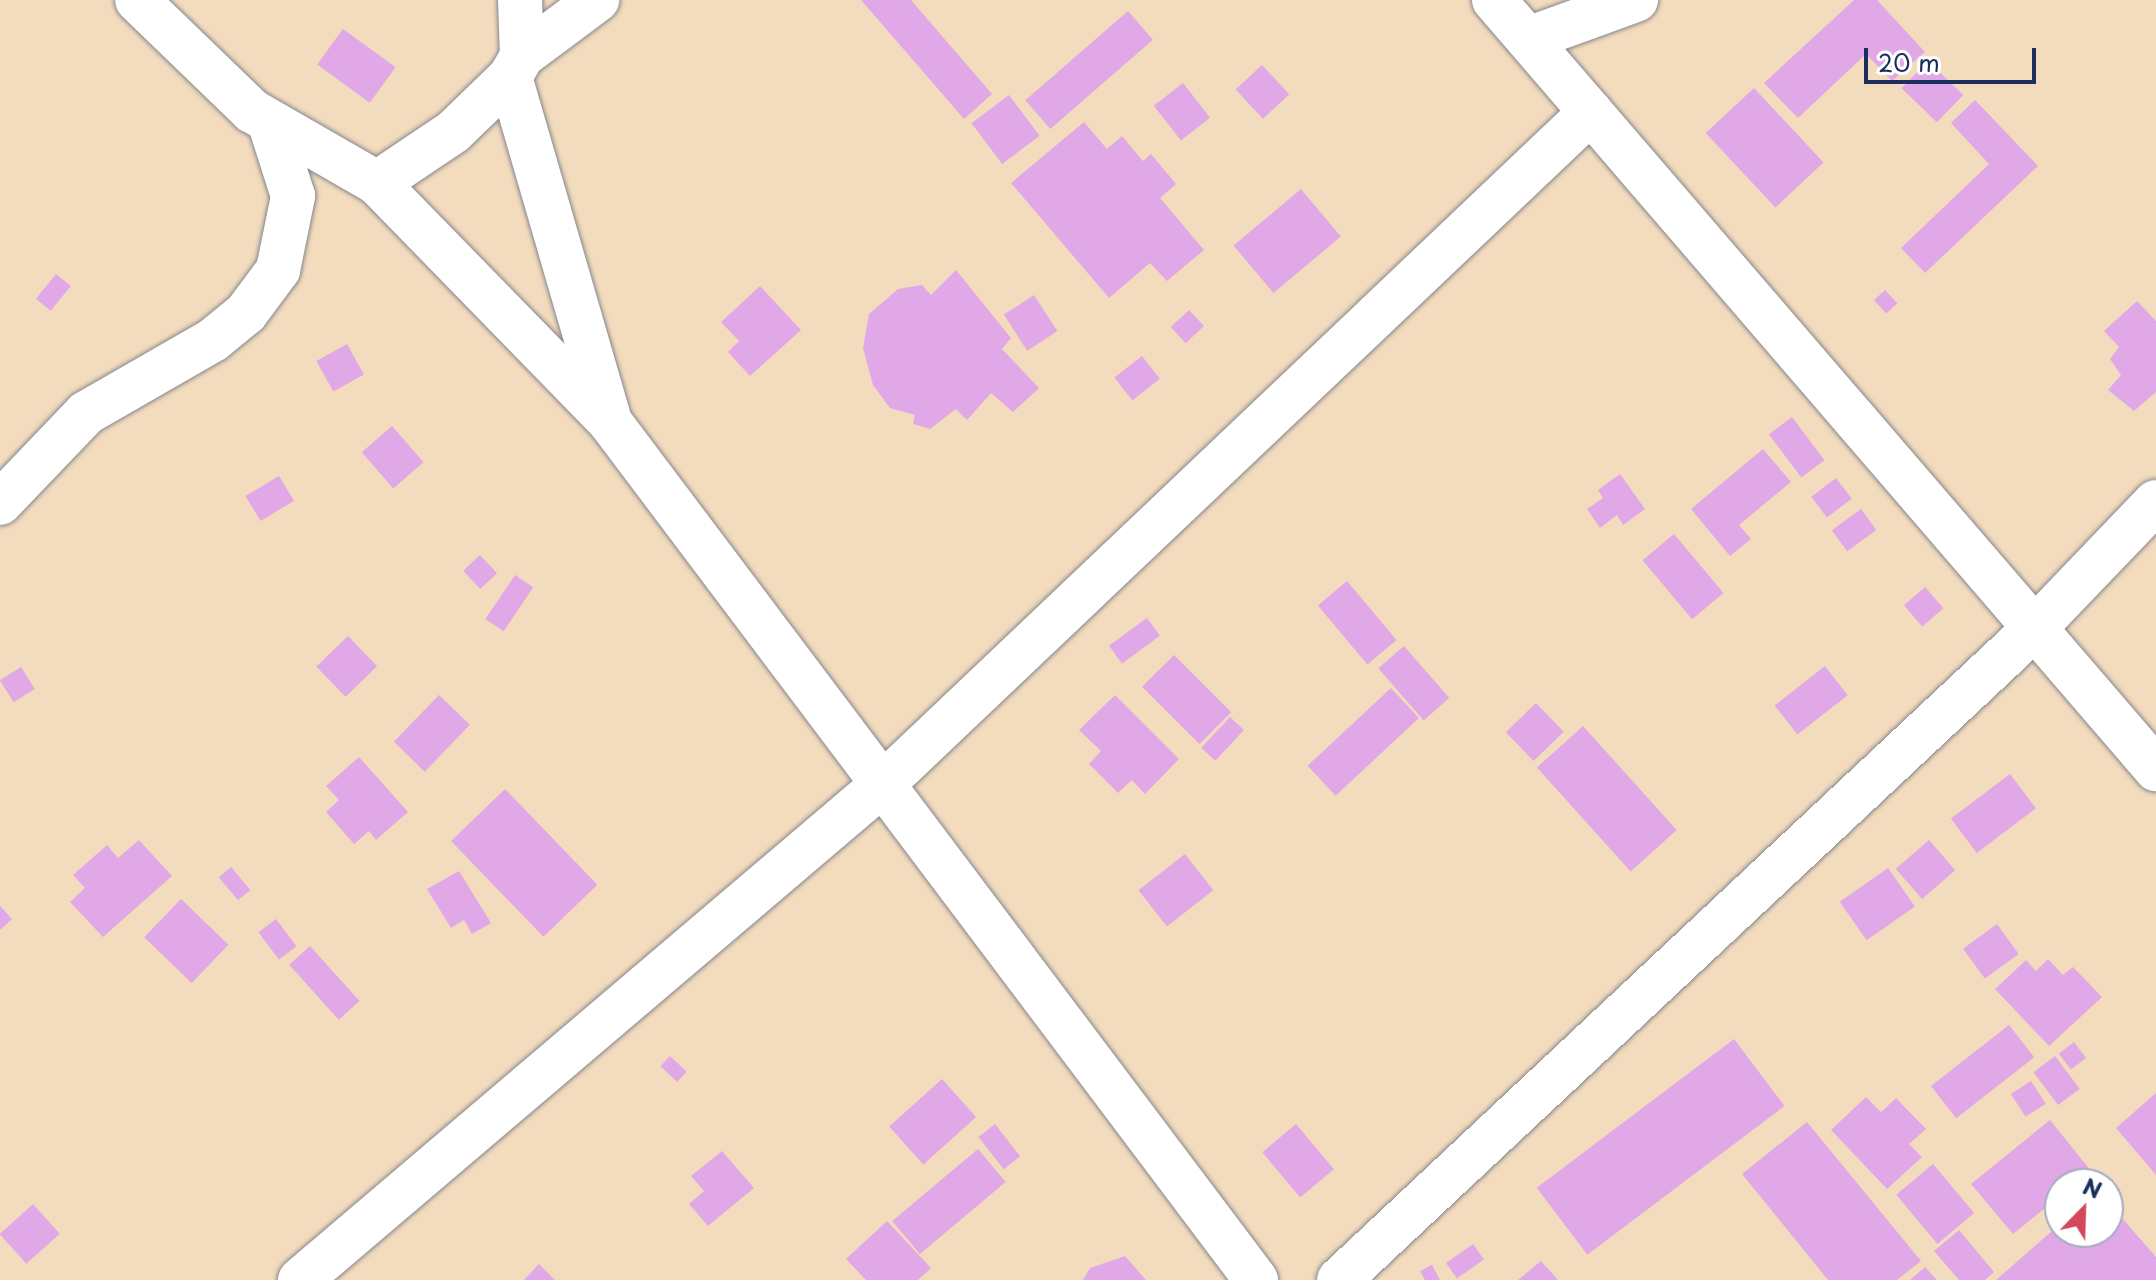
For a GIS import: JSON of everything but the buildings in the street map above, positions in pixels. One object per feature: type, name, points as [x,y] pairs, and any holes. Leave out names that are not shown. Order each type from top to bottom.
[{"type":"street","points":[[137,0],[252,111],[377,183],[610,422],[1256,1280]]},
{"type":"street","points":[[520,0],[516,67],[610,422]]},
{"type":"street","points":[[377,183],[453,132],[516,67],[597,0]]},
{"type":"street","points":[[1494,0],[2156,769]]},
{"type":"street","points":[[1528,39],[1636,0]]},
{"type":"street","points":[[300,1280],[883,784],[1591,112]]},
{"type":"street","points":[[0,503],[86,413],[213,340],[246,313],[278,270],[293,196],[270,124]]},
{"type":"street","points":[[1339,1280],[2034,629],[2156,502]]}]
